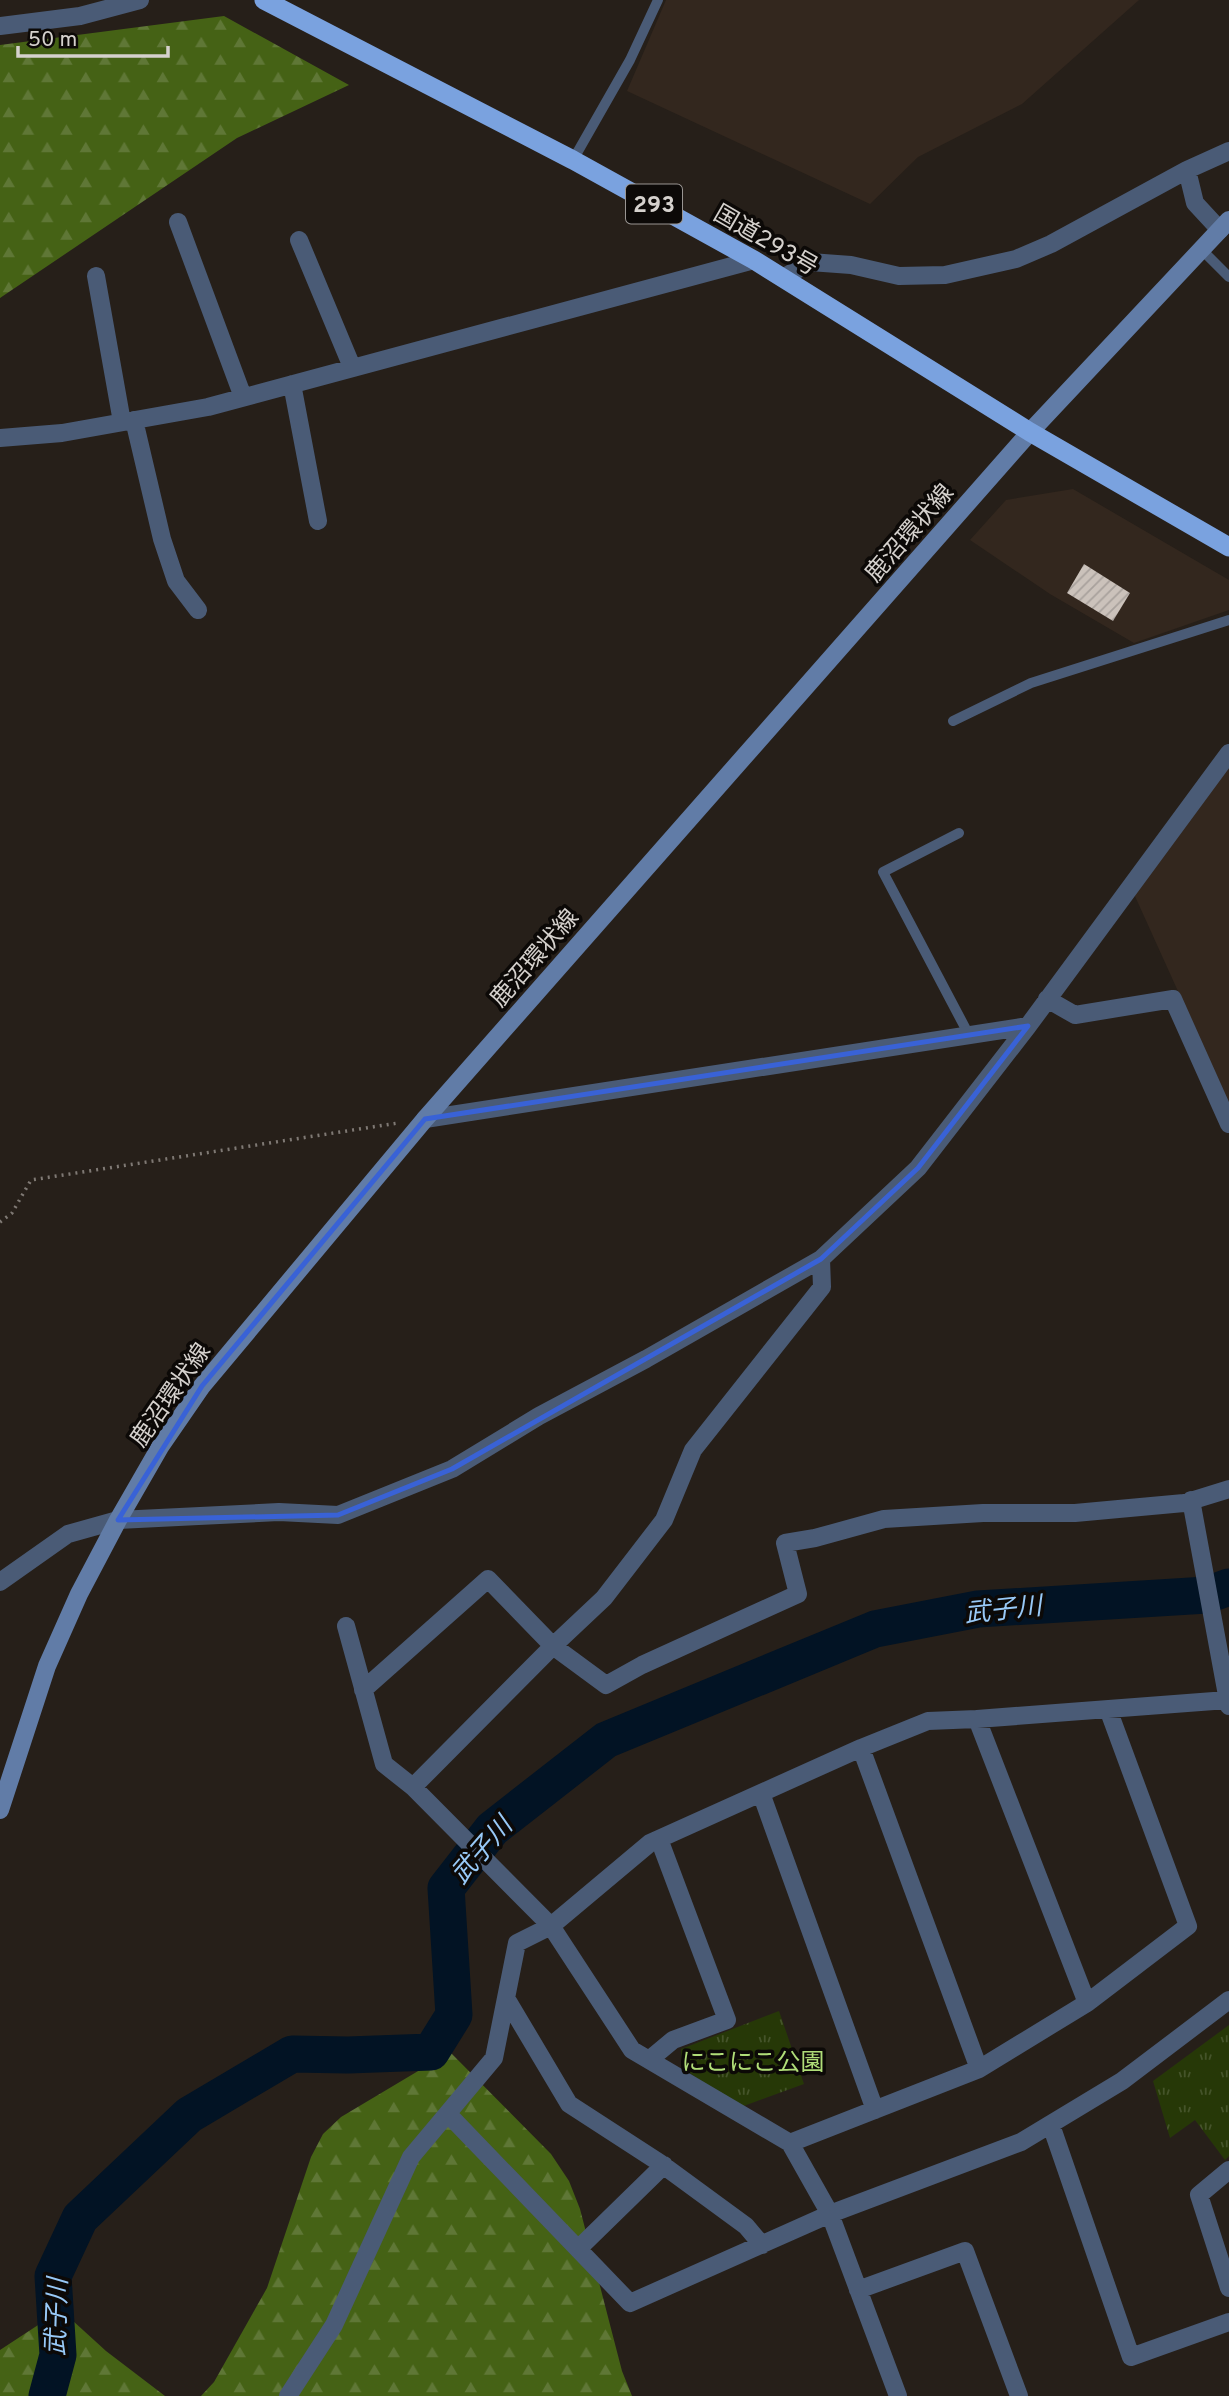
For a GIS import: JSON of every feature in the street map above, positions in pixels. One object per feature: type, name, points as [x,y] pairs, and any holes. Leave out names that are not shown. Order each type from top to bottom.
[{"type":"highway","name":"国道293号","points":[[264,0],[573,160],[754,260],[1031,432],[1229,547]]},
{"type":"main road","name":"鹿沼環状線","points":[[0,1810],[47,1666],[79,1594],[160,1447],[202,1386],[425,1119],[1031,432],[1224,225]]},
{"type":"street","points":[[0,26],[80,16],[140,0]]},
{"type":"street","points":[[783,278],[810,262],[851,265],[899,276],[945,275],[1016,258],[1051,244],[1229,150]]},
{"type":"street","points":[[1187,170],[1195,203],[1224,225]]},
{"type":"street","points":[[178,222],[243,397]]},
{"type":"street","points":[[299,240],[352,367]]},
{"type":"street","points":[[0,438],[62,433],[208,407],[754,260]]},
{"type":"street","points":[[96,276],[128,421],[162,538],[176,580],[198,610]]},
{"type":"street","points":[[292,384],[318,521]]},
{"type":"street","points":[[0,1582],[68,1534],[118,1520],[279,1512],[338,1515],[452,1469],[539,1416],[646,1359],[821,1259],[918,1168],[1028,1026],[1229,753]]},
{"type":"street","points":[[1047,999],[1075,1014],[1173,999],[1229,1124]]},
{"type":"street","points":[[425,1119],[1028,1026]]},
{"type":"street","points":[[413,1787],[604,1598],[664,1520],[692,1450],[822,1287],[821,1259]]},
{"type":"street","points":[[363,1690],[488,1579],[553,1646],[606,1685],[642,1665],[799,1594],[785,1543],[815,1538],[884,1519],[983,1513],[1075,1514],[1191,1500],[1229,1489]]},
{"type":"street","points":[[288,2396],[334,2325],[411,2157],[494,2058],[517,1943],[551,1926],[650,1843],[861,1748],[928,1721],[1228,1703],[1191,1500]]},
{"type":"street","points":[[346,1626],[384,1764],[413,1787],[551,1926],[632,2050],[790,2143],[830,2214],[898,2396]]},
{"type":"street","points":[[790,2143],[979,2069],[1087,2003],[1188,1926],[1108,1709]]},
{"type":"street","points":[[977,1719],[1087,2003]]},
{"type":"street","points":[[861,1748],[979,2069]]},
{"type":"street","points":[[761,1793],[875,2110]]},
{"type":"street","points":[[649,2060],[673,2040],[727,2020],[659,1839]]},
{"type":"street","points":[[506,1998],[569,2104],[664,2165],[746,2226],[762,2245]]},
{"type":"street","points":[[448,2114],[630,2303],[830,2214],[1021,2143],[1122,2081],[1229,2000]]},
{"type":"street","points":[[1051,2124],[1131,2357],[1229,2322]]},
{"type":"street","points":[[578,2249],[664,2165]]},
{"type":"street","points":[[1229,2170],[1199,2195],[1229,2288]]},
{"type":"street","points":[[859,2290],[965,2251],[1019,2396]]},
{"type":"lane","points":[[573,160],[630,60],[659,0]]},
{"type":"lane","points":[[1202,250],[1229,277]]},
{"type":"lane","points":[[953,721],[1031,683],[1229,620]]},
{"type":"lane","points":[[959,833],[883,872],[969,1035]]},
{"type":"path","points":[[0,1222],[12,1213],[31,1180],[425,1119]]},
{"type":"highlighted area","points":[[1028,1026],[918,1168],[821,1259],[452,1469],[338,1515],[118,1520],[202,1386],[425,1119]]},
{"type":"shaded area","points":[[666,0],[1139,0],[1022,104],[918,157],[870,204],[627,91]]},
{"type":"shaded area","points":[[1073,489],[1229,580],[1229,610],[1134,643],[1050,594],[970,540],[1006,500]]},
{"type":"shaded area","points":[[1229,767],[1229,1104],[1134,894]]},
{"type":"green space","points":[[224,16],[349,85],[237,138],[0,298],[0,45]]},
{"type":"green space","name":"にこにこ公園","points":[[779,2011],[804,2084],[741,2107],[682,2068],[681,2049]]},
{"type":"green space","points":[[1229,2025],[1229,2156],[1225,2160],[1195,2120],[1170,2138],[1153,2081]]},
{"type":"green space","points":[[450,2052],[551,2154],[569,2181],[580,2209],[622,2371],[632,2396],[201,2396],[214,2382],[267,2288],[311,2157],[323,2134],[341,2117]]},
{"type":"green space","points":[[61,2310],[106,2351],[165,2396],[0,2396],[0,2350]]},
{"type":"building","points":[[1084,564],[1130,593],[1113,621],[1067,593]]},
{"type":"waterway","name":"武子川","points":[[47,2396],[58,2355],[53,2276],[80,2218],[189,2115],[292,2054],[431,2052],[454,2015],[446,1888],[492,1829],[606,1740],[875,1629],[978,1609],[1207,1595],[1229,1587]]}]
